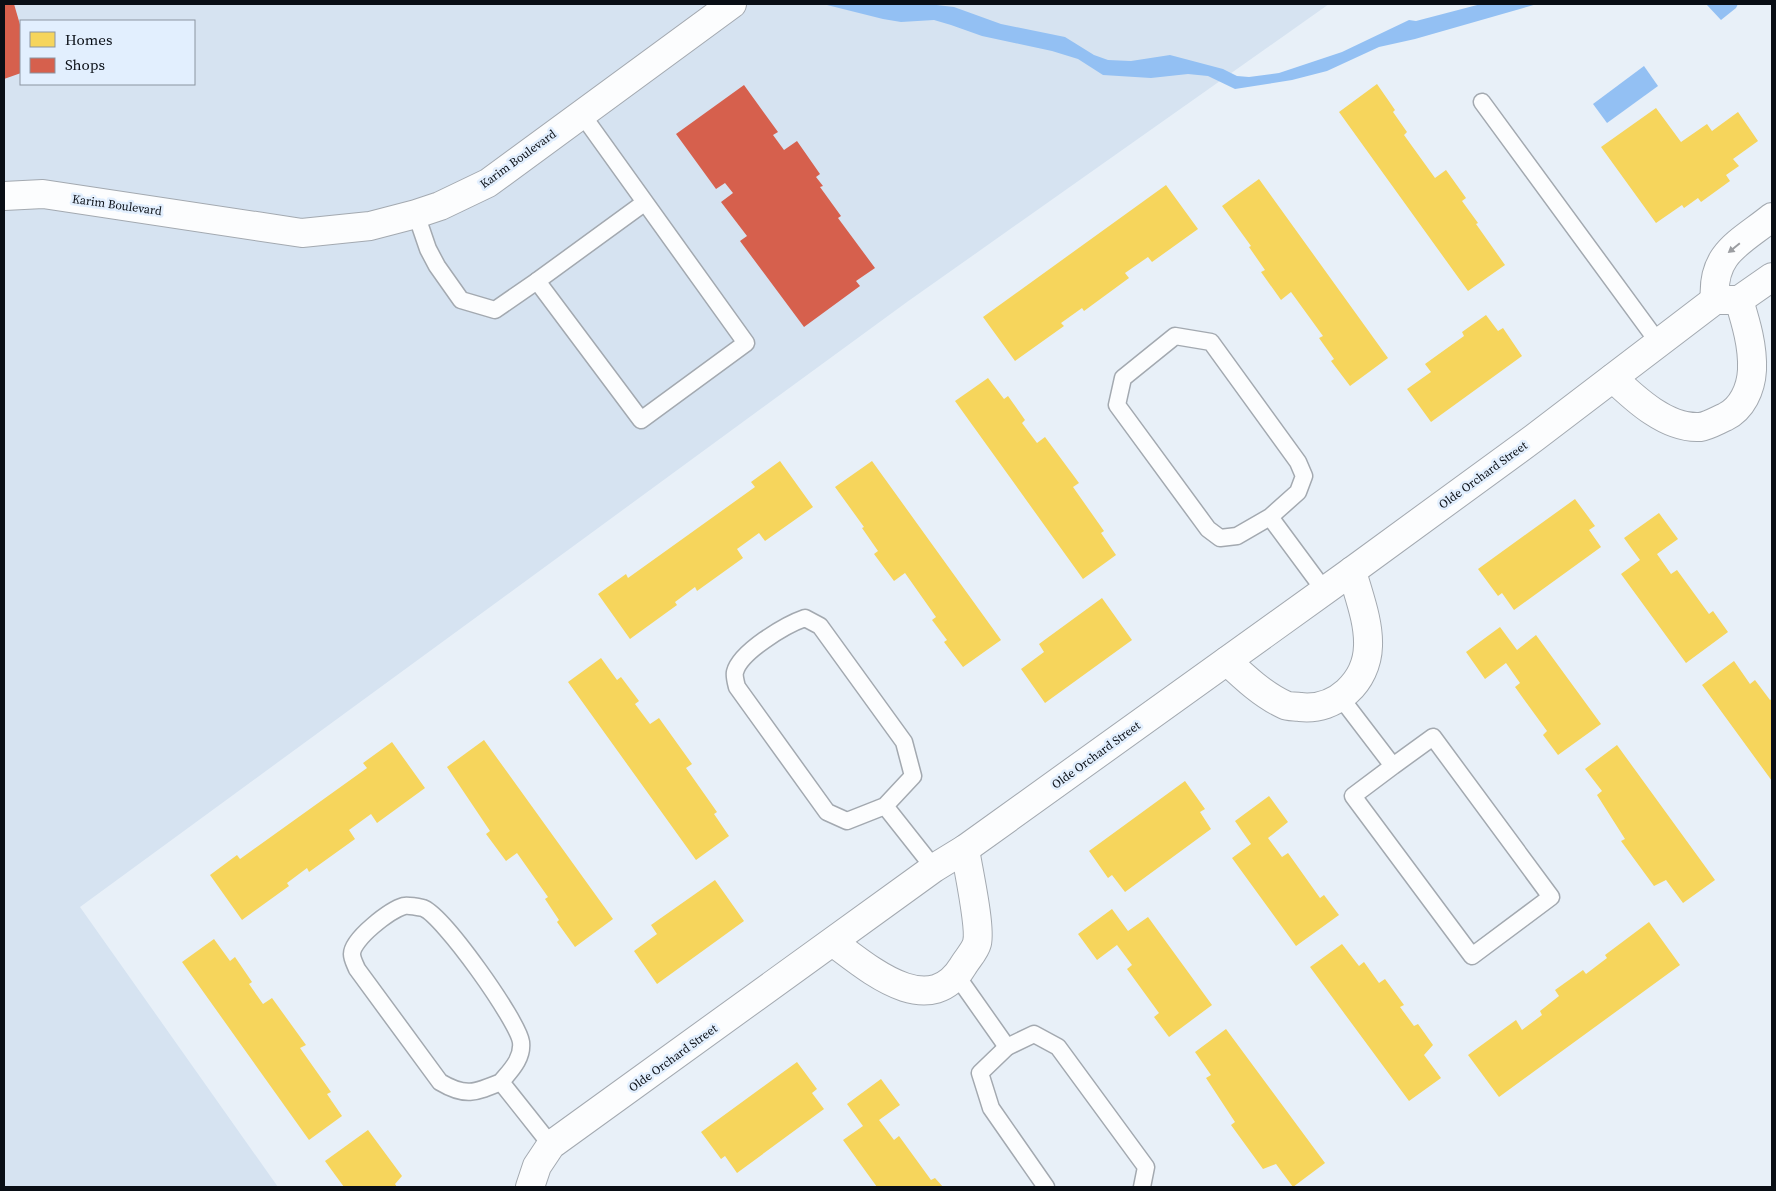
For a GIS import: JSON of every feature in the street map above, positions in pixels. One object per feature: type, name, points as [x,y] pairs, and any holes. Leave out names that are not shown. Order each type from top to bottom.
[{"type":"street","name":"Karim Boulevard","points":[[4,196],[43,194],[302,233],[370,226],[416,214],[440,206],[488,183],[581,112],[732,4]]},
{"type":"street","points":[[1613,378],[1640,404],[1673,422],[1701,427],[1733,413],[1747,394],[1752,372],[1751,343],[1727,300],[1714,284],[1721,260],[1772,217]]},
{"type":"street","name":"Olde Orchard Street","points":[[530,1187],[538,1166],[551,1145],[934,868],[965,849],[1352,571],[1613,378],[1658,342],[1727,300],[1772,277]]},
{"type":"street","points":[[1227,661],[1253,684],[1286,705],[1312,708],[1341,698],[1360,677],[1368,646],[1365,620],[1352,571]]},
{"type":"street","points":[[834,942],[878,976],[903,989],[934,989],[957,976],[977,943],[975,910],[965,849]]},
{"type":"lane","points":[[1482,102],[1658,342]]},
{"type":"lane","points":[[537,281],[640,420],[746,343],[581,112]]},
{"type":"lane","points":[[416,214],[428,249],[437,266],[461,300],[495,310],[644,202]]},
{"type":"lane","points":[[1175,336],[1211,342],[1298,462],[1304,476],[1298,492],[1270,517],[1237,536],[1220,538],[1208,529],[1117,405],[1123,378],[1175,336]]},
{"type":"lane","points":[[1270,517],[1324,590]]},
{"type":"lane","points":[[804,618],[820,626],[904,742],[913,776],[885,806],[847,821],[827,812],[737,687],[735,673],[741,659],[789,624],[804,618]]},
{"type":"lane","points":[[1341,698],[1392,766]]},
{"type":"lane","points":[[1433,737],[1551,897],[1472,956],[1353,796],[1392,766],[1433,737]]},
{"type":"lane","points":[[885,806],[934,868]]},
{"type":"lane","points":[[404,906],[424,908],[439,920],[470,957],[516,1026],[521,1044],[517,1063],[501,1082],[475,1093],[454,1091],[440,1082],[356,969],[352,953],[358,939],[377,923],[404,906]]},
{"type":"lane","points":[[957,976],[1007,1047]]},
{"type":"lane","points":[[1046,1187],[991,1108],[980,1073],[1007,1047],[1034,1034],[1058,1047],[1146,1167],[1142,1187]]},
{"type":"lane","points":[[501,1082],[551,1145]]},
{"type":"shaded area","points":[[4,4],[1329,4],[907,302],[80,907],[278,1187],[4,1187]]},
{"type":"water","points":[[823,4],[928,4],[954,7],[1001,24],[1065,37],[1094,55],[1108,60],[1131,61],[1170,55],[1223,69],[1237,76],[1249,77],[1279,73],[1342,52],[1409,20],[1416,21],[1481,4],[1537,4],[1415,39],[1379,47],[1327,71],[1292,80],[1235,89],[1208,76],[1188,74],[1151,78],[1103,75],[1078,59],[1052,51],[982,36],[934,20],[901,22]]},
{"type":"water","points":[[1706,4],[1738,4],[1736,8],[1721,20]]},
{"type":"water","points":[[1644,66],[1658,86],[1607,123],[1593,104]]},
{"type":"building: Homes","points":[[1377,84],[1407,132],[1404,135],[1435,178],[1446,170],[1466,198],[1462,201],[1478,223],[1476,224],[1505,265],[1468,291],[1339,112]]},
{"type":"building: Homes","points":[[1656,108],[1681,142],[1707,124],[1712,131],[1738,112],[1758,141],[1733,159],[1739,166],[1726,175],[1730,181],[1701,202],[1698,198],[1684,208],[1682,205],[1656,223],[1601,147]]},
{"type":"building: Homes","points":[[1259,179],[1388,358],[1350,386],[1331,361],[1334,359],[1319,338],[1323,336],[1291,292],[1281,300],[1261,272],[1265,270],[1249,247],[1251,246],[1222,206]]},
{"type":"building: Homes","points":[[1166,185],[1198,229],[1152,262],[1148,257],[1125,273],[1129,278],[1084,311],[1082,308],[1061,323],[1064,326],[1015,361],[983,317]]},
{"type":"building: Homes","points":[[1486,315],[1498,331],[1503,328],[1522,356],[1431,422],[1407,389],[1431,372],[1425,364],[1464,336],[1462,332]]},
{"type":"building: Homes","points":[[988,378],[1004,399],[1008,396],[1025,420],[1022,423],[1037,443],[1045,437],[1079,483],[1073,487],[1104,531],[1101,533],[1116,555],[1083,579],[955,401]]},
{"type":"building: Homes","points":[[780,461],[813,507],[765,541],[759,533],[737,549],[743,558],[697,591],[695,587],[675,602],[677,605],[630,639],[598,594],[626,574],[628,578],[755,487],[751,482]]},
{"type":"building: Homes","points":[[872,461],[1001,640],[963,667],[944,642],[947,640],[932,620],[936,617],[905,573],[894,581],[874,554],[878,551],[862,528],[864,527],[835,487]]},
{"type":"building: Homes","points":[[1575,499],[1595,526],[1589,530],[1601,547],[1514,610],[1502,593],[1498,596],[1478,569]]},
{"type":"building: Homes","points":[[1659,513],[1678,539],[1657,554],[1671,574],[1677,570],[1709,614],[1713,611],[1728,632],[1686,663],[1621,574],[1640,560],[1624,538]]},
{"type":"building: Homes","points":[[1102,598],[1132,640],[1045,703],[1021,669],[1044,652],[1039,644]]},
{"type":"building: Homes","points":[[1500,627],[1517,650],[1536,635],[1601,724],[1558,755],[1543,735],[1547,731],[1515,687],[1520,683],[1506,663],[1485,679],[1466,652]]},
{"type":"building: Homes","points":[[601,658],[617,680],[621,677],[639,701],[635,704],[650,724],[659,718],[692,764],[686,768],[717,812],[714,814],[729,836],[696,860],[568,682]]},
{"type":"building: Homes","points":[[1734,661],[1750,684],[1755,680],[1770,700],[1772,699],[1772,781],[1702,685]]},
{"type":"building: Homes","points":[[484,740],[613,919],[575,947],[557,922],[559,920],[545,899],[548,897],[517,853],[506,861],[486,834],[490,831],[447,767]]},
{"type":"building: Homes","points":[[392,742],[425,788],[377,823],[371,814],[349,830],[355,839],[309,872],[307,868],[287,883],[289,886],[242,920],[210,875],[237,855],[240,859],[367,768],[363,763]]},
{"type":"building: Homes","points":[[1617,745],[1715,880],[1683,903],[1666,880],[1654,886],[1621,841],[1625,839],[1597,795],[1602,791],[1585,769]]},
{"type":"building: Homes","points":[[1185,781],[1205,809],[1200,812],[1211,829],[1125,892],[1112,875],[1108,878],[1089,851]]},
{"type":"building: Homes","points":[[1269,796],[1288,822],[1268,838],[1282,857],[1288,853],[1320,898],[1324,895],[1339,915],[1296,946],[1232,858],[1251,844],[1235,821]]},
{"type":"building: Homes","points":[[715,880],[744,921],[657,984],[634,951],[657,934],[651,925]]},
{"type":"building: Homes","points":[[1112,909],[1128,931],[1148,917],[1212,1005],[1169,1037],[1154,1017],[1159,1013],[1127,969],[1132,965],[1117,945],[1097,960],[1078,934]]},
{"type":"building: Homes","points":[[1649,922],[1680,965],[1499,1097],[1468,1055],[1516,1020],[1522,1030],[1542,1015],[1540,1011],[1559,996],[1555,990],[1583,970],[1586,974],[1607,958],[1605,955]]},
{"type":"building: Homes","points":[[214,939],[230,961],[235,957],[252,982],[249,984],[263,1004],[272,998],[306,1045],[300,1048],[331,1092],[327,1094],[342,1116],[309,1140],[182,962]]},
{"type":"building: Homes","points":[[1342,944],[1359,966],[1364,962],[1379,983],[1385,979],[1404,1005],[1400,1007],[1414,1026],[1418,1024],[1433,1045],[1424,1055],[1441,1078],[1409,1101],[1310,967]]},
{"type":"building: Homes","points":[[1226,1029],[1325,1163],[1293,1187],[1276,1164],[1263,1169],[1231,1125],[1235,1122],[1206,1078],[1211,1075],[1195,1052]]},
{"type":"building: Homes","points":[[797,1062],[817,1089],[812,1093],[824,1109],[737,1173],[725,1156],[721,1159],[701,1132]]},
{"type":"building: Homes","points":[[881,1079],[900,1105],[879,1120],[894,1140],[899,1136],[931,1180],[935,1178],[943,1187],[877,1187],[843,1140],[863,1126],[847,1104]]},
{"type":"building: Homes","points":[[368,1130],[402,1176],[395,1184],[397,1187],[344,1187],[325,1161]]},
{"type":"building: Shops","points":[[4,4],[14,4],[20,25],[20,73],[4,79]]},
{"type":"building: Shops","points":[[744,85],[778,132],[773,135],[784,150],[797,141],[820,174],[816,177],[823,186],[820,187],[841,216],[838,218],[875,268],[856,281],[860,286],[804,327],[740,241],[747,236],[721,202],[733,193],[725,183],[716,189],[676,134]]}]
